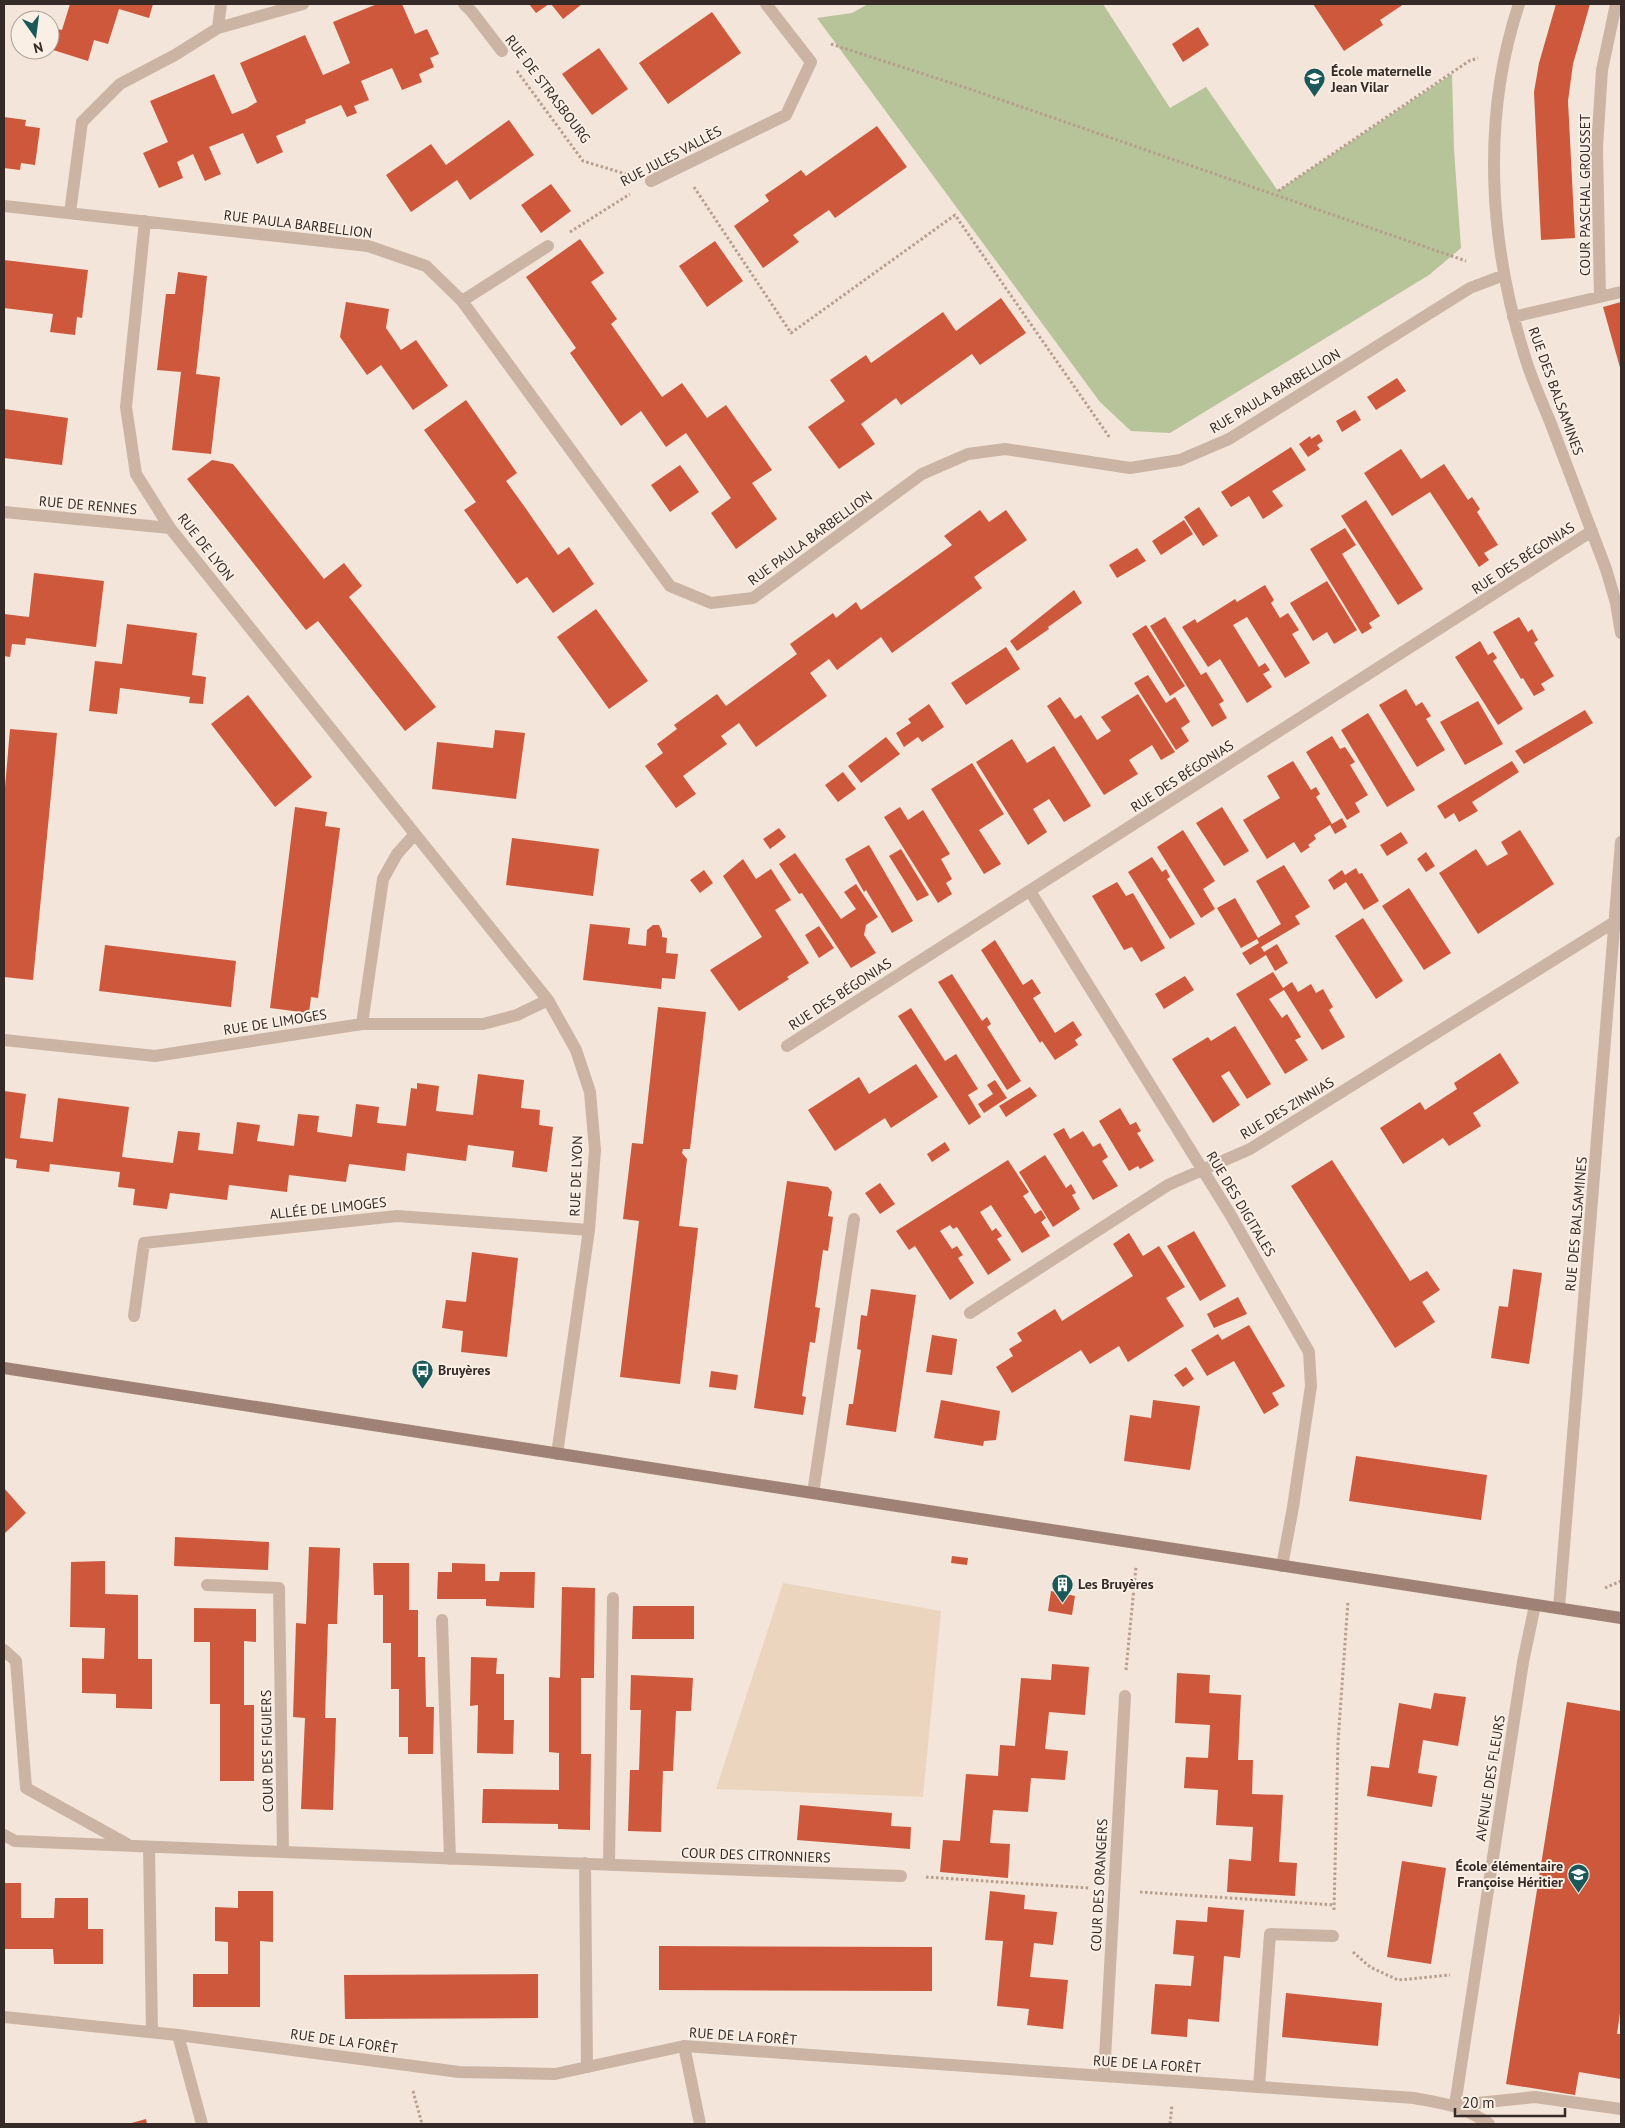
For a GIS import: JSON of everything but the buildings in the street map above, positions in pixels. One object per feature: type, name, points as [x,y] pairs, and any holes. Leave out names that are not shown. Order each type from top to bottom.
[{"type":"main road","points":[[4,1368],[1621,1618]]},
{"type":"street","points":[[218,28],[220,4]]},
{"type":"street","points":[[70,214],[82,122],[120,84],[176,56],[218,28],[303,4]]},
{"type":"street","name":"RUE DE STRASBOURG","points":[[464,4],[502,51]]},
{"type":"street","name":"RUE JULES VALLÈS","points":[[651,181],[786,115],[811,62],[766,4]]},
{"type":"street","name":"RUE DES BALSAMINES","points":[[1519,4],[1507,48],[1497,105],[1493,164],[1496,222],[1504,274],[1513,317],[1526,359],[1619,602],[1621,633]]},
{"type":"street","name":"COUR PASCHAL GROUSSET","points":[[1600,297],[1597,147],[1602,70],[1616,4]]},
{"type":"street","name":"RUE PAULA BARBELLION","points":[[4,206],[368,246],[426,266],[462,301],[670,586],[711,603],[753,598],[922,474],[968,454],[1005,449],[1130,468],[1180,460],[1228,439],[1470,288],[1504,274]]},
{"type":"street","name":"RUE DE LYON","points":[[145,221],[126,407],[136,474],[170,528],[548,1000],[576,1050],[590,1092],[595,1150],[588,1230],[557,1454]]},
{"type":"street","points":[[462,301],[548,246]]},
{"type":"street","points":[[1513,317],[1621,292]]},
{"type":"street","name":"RUE DE RENNES","points":[[4,512],[170,528]]},
{"type":"street","name":"RUE DES BÉGONIAS","points":[[787,1046],[1592,531]]},
{"type":"street","points":[[362,1024],[383,879],[397,854],[415,834]]},
{"type":"street","name":"RUE DES BALSAMINES","points":[[1558,1608],[1621,842]]},
{"type":"street","name":"RUE DES DIGITALES","points":[[1030,891],[1204,1170],[1309,1352],[1311,1386],[1282,1566]]},
{"type":"street","name":"RUE DES ZINNIAS","points":[[970,1313],[1168,1185],[1250,1148],[1616,921]]},
{"type":"street","name":"RUE DE LIMOGES","points":[[4,1040],[155,1056],[362,1024],[483,1024],[518,1015],[548,1000]]},
{"type":"street","name":"ALLÉE DE LIMOGES","points":[[134,1316],[144,1243],[397,1216],[588,1230]]},
{"type":"street","points":[[813,1493],[854,1219]]},
{"type":"street","name":"COUR DES FIGUIERS","points":[[207,1585],[279,1588],[283,1852]]},
{"type":"street","points":[[609,1864],[613,1598]]},
{"type":"street","name":"AVENUE DES FLEURS","points":[[1455,2105],[1523,1662],[1535,1604]]},
{"type":"street","points":[[442,1620],[450,1858]]},
{"type":"street","points":[[4,1650],[16,1661],[26,1788],[129,1845]]},
{"type":"street","name":"COUR DES ORANGERS","points":[[1104,2076],[1125,1696]]},
{"type":"street","points":[[4,1835],[16,1842],[283,1852]]},
{"type":"street","points":[[149,1847],[152,2032]]},
{"type":"street","name":"COUR DES CITRONNIERS","points":[[283,1852],[902,1876]]},
{"type":"street","points":[[585,1863],[587,2067]]},
{"type":"street","points":[[1259,2087],[1270,1934],[1333,1936]]},
{"type":"street","name":"RUE DE LA FORÊT","points":[[4,2017],[178,2035],[459,2072],[555,2074],[684,2046],[1414,2098],[1455,2105]]},
{"type":"street","points":[[178,2035],[202,2124]]},
{"type":"street","points":[[684,2046],[700,2124]]},
{"type":"street","points":[[1455,2105],[1535,2097],[1621,2109]]},
{"type":"street","points":[[1455,2105],[1472,2112],[1489,2124]]},
{"type":"path","points":[[786,29],[967,88],[1504,274]]},
{"type":"path","points":[[1278,191],[1469,61],[1507,48]]},
{"type":"path","name":"RUE DE STRASBOURG","points":[[502,51],[583,161],[651,181]]},
{"type":"path","points":[[681,166],[791,333],[955,215],[1130,468]]},
{"type":"path","name":"RUE JULES VALLÈS","points":[[548,246],[651,181]]},
{"type":"path","points":[[1125,1696],[1127,1648],[1138,1543]]},
{"type":"path","points":[[1349,1576],[1338,1742],[1333,1936],[1370,1967],[1398,1980],[1438,1975],[1475,1976]]},
{"type":"green space","points":[[868,4],[1103,4],[1170,108],[1206,87],[1278,191],[1452,74],[1454,150],[1461,248],[1429,275],[1170,433],[1131,431],[1100,402],[817,18],[852,13]]},
{"type":"shaded area","points":[[783,1583],[941,1611],[923,1797],[716,1789]]},
{"type":"place","name":"École maternelle Jean Vilar","points":[[1315,98]]},
{"type":"place","name":"Bruyères","points":[[422,1389]]},
{"type":"place","name":"Les Bruyères","points":[[1062,1603]]},
{"type":"place","name":"École élémentaire Françoise Héritier","points":[[1579,1893]]}]
